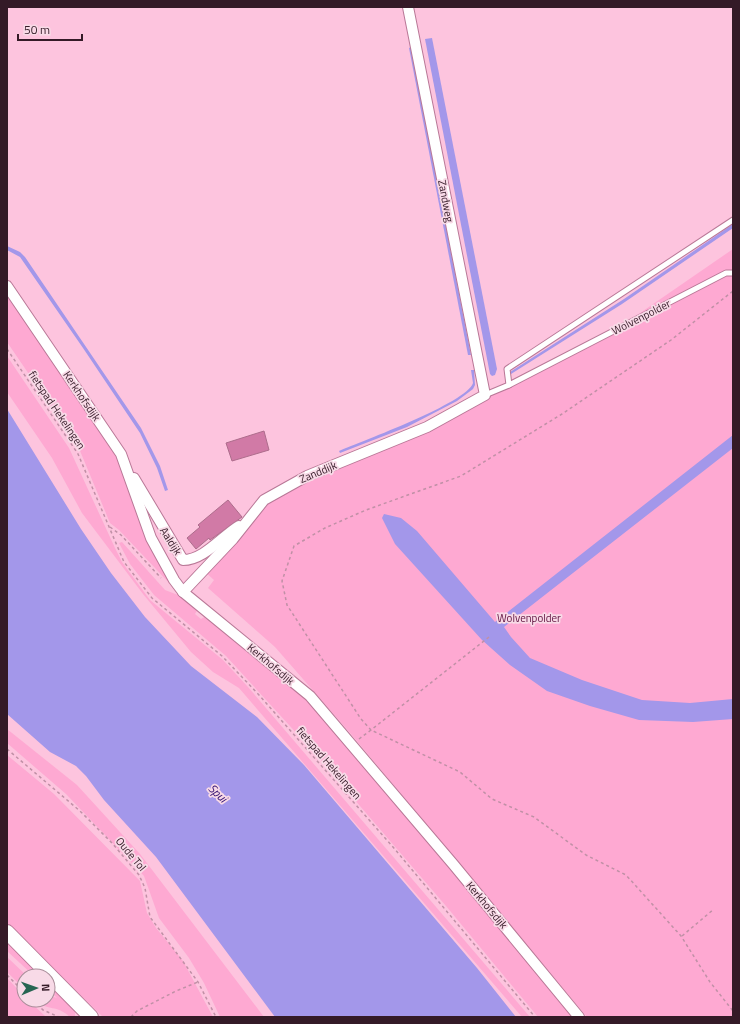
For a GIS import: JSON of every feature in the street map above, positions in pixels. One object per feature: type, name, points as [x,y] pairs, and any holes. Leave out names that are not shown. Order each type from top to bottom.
[{"type":"street","name":"Zandweg","points":[[408,7],[485,395]]},
{"type":"street","name":"Kerkhofsdijk","points":[[7,286],[121,454],[151,538],[174,580],[183,592],[310,696],[579,1017]]},
{"type":"street","name":"Zanddijk","points":[[183,592],[249,520],[264,500],[286,486],[427,427],[485,395]]},
{"type":"street","name":"Aaldijk","points":[[121,454],[165,533],[183,560],[191,560],[249,520]]},
{"type":"street","points":[[7,932],[91,1017]]},
{"type":"lane","points":[[509,384],[508,369],[733,220]]},
{"type":"lane","name":"Wolvenpolder","points":[[485,395],[726,273],[733,273]]},
{"type":"path","points":[[733,291],[671,340],[562,414],[461,476],[352,516],[325,528],[294,546],[282,581],[287,605],[361,719],[371,730],[460,772],[492,799],[534,817],[586,855],[626,875],[682,936],[710,982],[733,1012]]},
{"type":"path","name":"fietspad Hekelingen","points":[[7,349],[78,454],[124,562],[152,598],[222,656],[260,696],[393,847],[535,1017]]},
{"type":"path","name":"fietspad Hekelingen","points":[[109,526],[121,536],[166,583]]},
{"type":"path","points":[[352,745],[489,637]]},
{"type":"path","name":"Oude Tol","points":[[7,750],[80,810],[112,843],[139,875],[145,888],[150,917],[198,982],[216,1017]]},
{"type":"path","points":[[682,936],[714,909]]},
{"type":"path","points":[[7,975],[16,984]]},
{"type":"path","points":[[131,1017],[137,1011],[176,991],[198,982]]},
{"type":"path","points":[[41,1008],[59,1017]]},
{"type":"green space","name":"Wolvenpolder","points":[[733,249],[733,1017],[587,1017],[351,734],[275,647],[208,588],[214,580],[205,572],[264,504],[296,484],[486,397],[598,342]]},
{"type":"green space","points":[[7,291],[115,449],[173,587],[119,530],[110,523],[78,446],[7,342]]},
{"type":"green space","points":[[7,356],[69,448],[122,562],[150,600],[223,660],[248,687],[530,1017],[522,1017],[239,688],[213,672],[191,652],[143,594],[82,513],[52,458],[7,392]]},
{"type":"green space","points":[[122,542],[165,590],[178,595],[198,609],[195,614],[201,619],[206,616],[298,691],[342,739],[575,1017],[538,1017],[446,906],[311,749],[226,656],[154,595],[130,564],[119,543]]},
{"type":"green space","points":[[7,729],[77,785],[140,854],[264,1017],[220,1017],[204,983],[189,958],[159,918],[144,876],[66,794],[7,743]]},
{"type":"green space","points":[[7,755],[54,794],[140,881],[147,913],[156,928],[183,961],[213,1017],[103,1017],[56,971],[56,968],[52,968],[7,924]]},
{"type":"green space","points":[[7,941],[34,968],[25,968],[7,951]]},
{"type":"green space","points":[[7,957],[19,968],[16,968],[16,981],[7,972]]},
{"type":"green space","points":[[7,978],[16,988],[16,1008],[36,1008],[45,1016],[53,1017],[7,1017]]},
{"type":"green space","points":[[56,990],[75,1008],[75,1017],[70,1017],[61,1011],[51,1008],[56,1008]]},
{"type":"water","points":[[432,38],[497,369],[495,375],[492,376],[490,374],[425,39]]},
{"type":"water","points":[[411,47],[471,355],[468,355],[409,48]]},
{"type":"water","points":[[733,224],[733,228],[622,304],[511,374],[510,372],[624,299]]},
{"type":"water","points":[[7,246],[20,252],[25,257],[141,428],[160,466],[168,490],[165,491],[157,468],[140,433],[20,257],[7,250]]},
{"type":"water","points":[[471,370],[474,370],[475,385],[473,389],[457,401],[407,427],[340,453],[339,451],[412,421],[453,401],[466,391],[473,383]]},
{"type":"water","name":"Spui","points":[[7,409],[81,529],[111,573],[145,617],[191,666],[257,717],[304,765],[477,968],[516,1017],[275,1017],[156,857],[104,800],[86,776],[76,766],[50,752],[7,714]]},
{"type":"water","points":[[733,435],[733,448],[504,627],[530,658],[582,680],[642,700],[690,703],[733,699],[733,719],[693,722],[639,720],[590,706],[547,691],[510,665],[482,640],[395,544],[382,518],[384,514],[401,518],[417,531],[495,622]]},
{"type":"building","points":[[264,431],[269,450],[232,461],[226,443]]},
{"type":"building","points":[[228,500],[242,517],[210,540],[209,538],[196,549],[187,538],[200,527],[198,525]]}]
